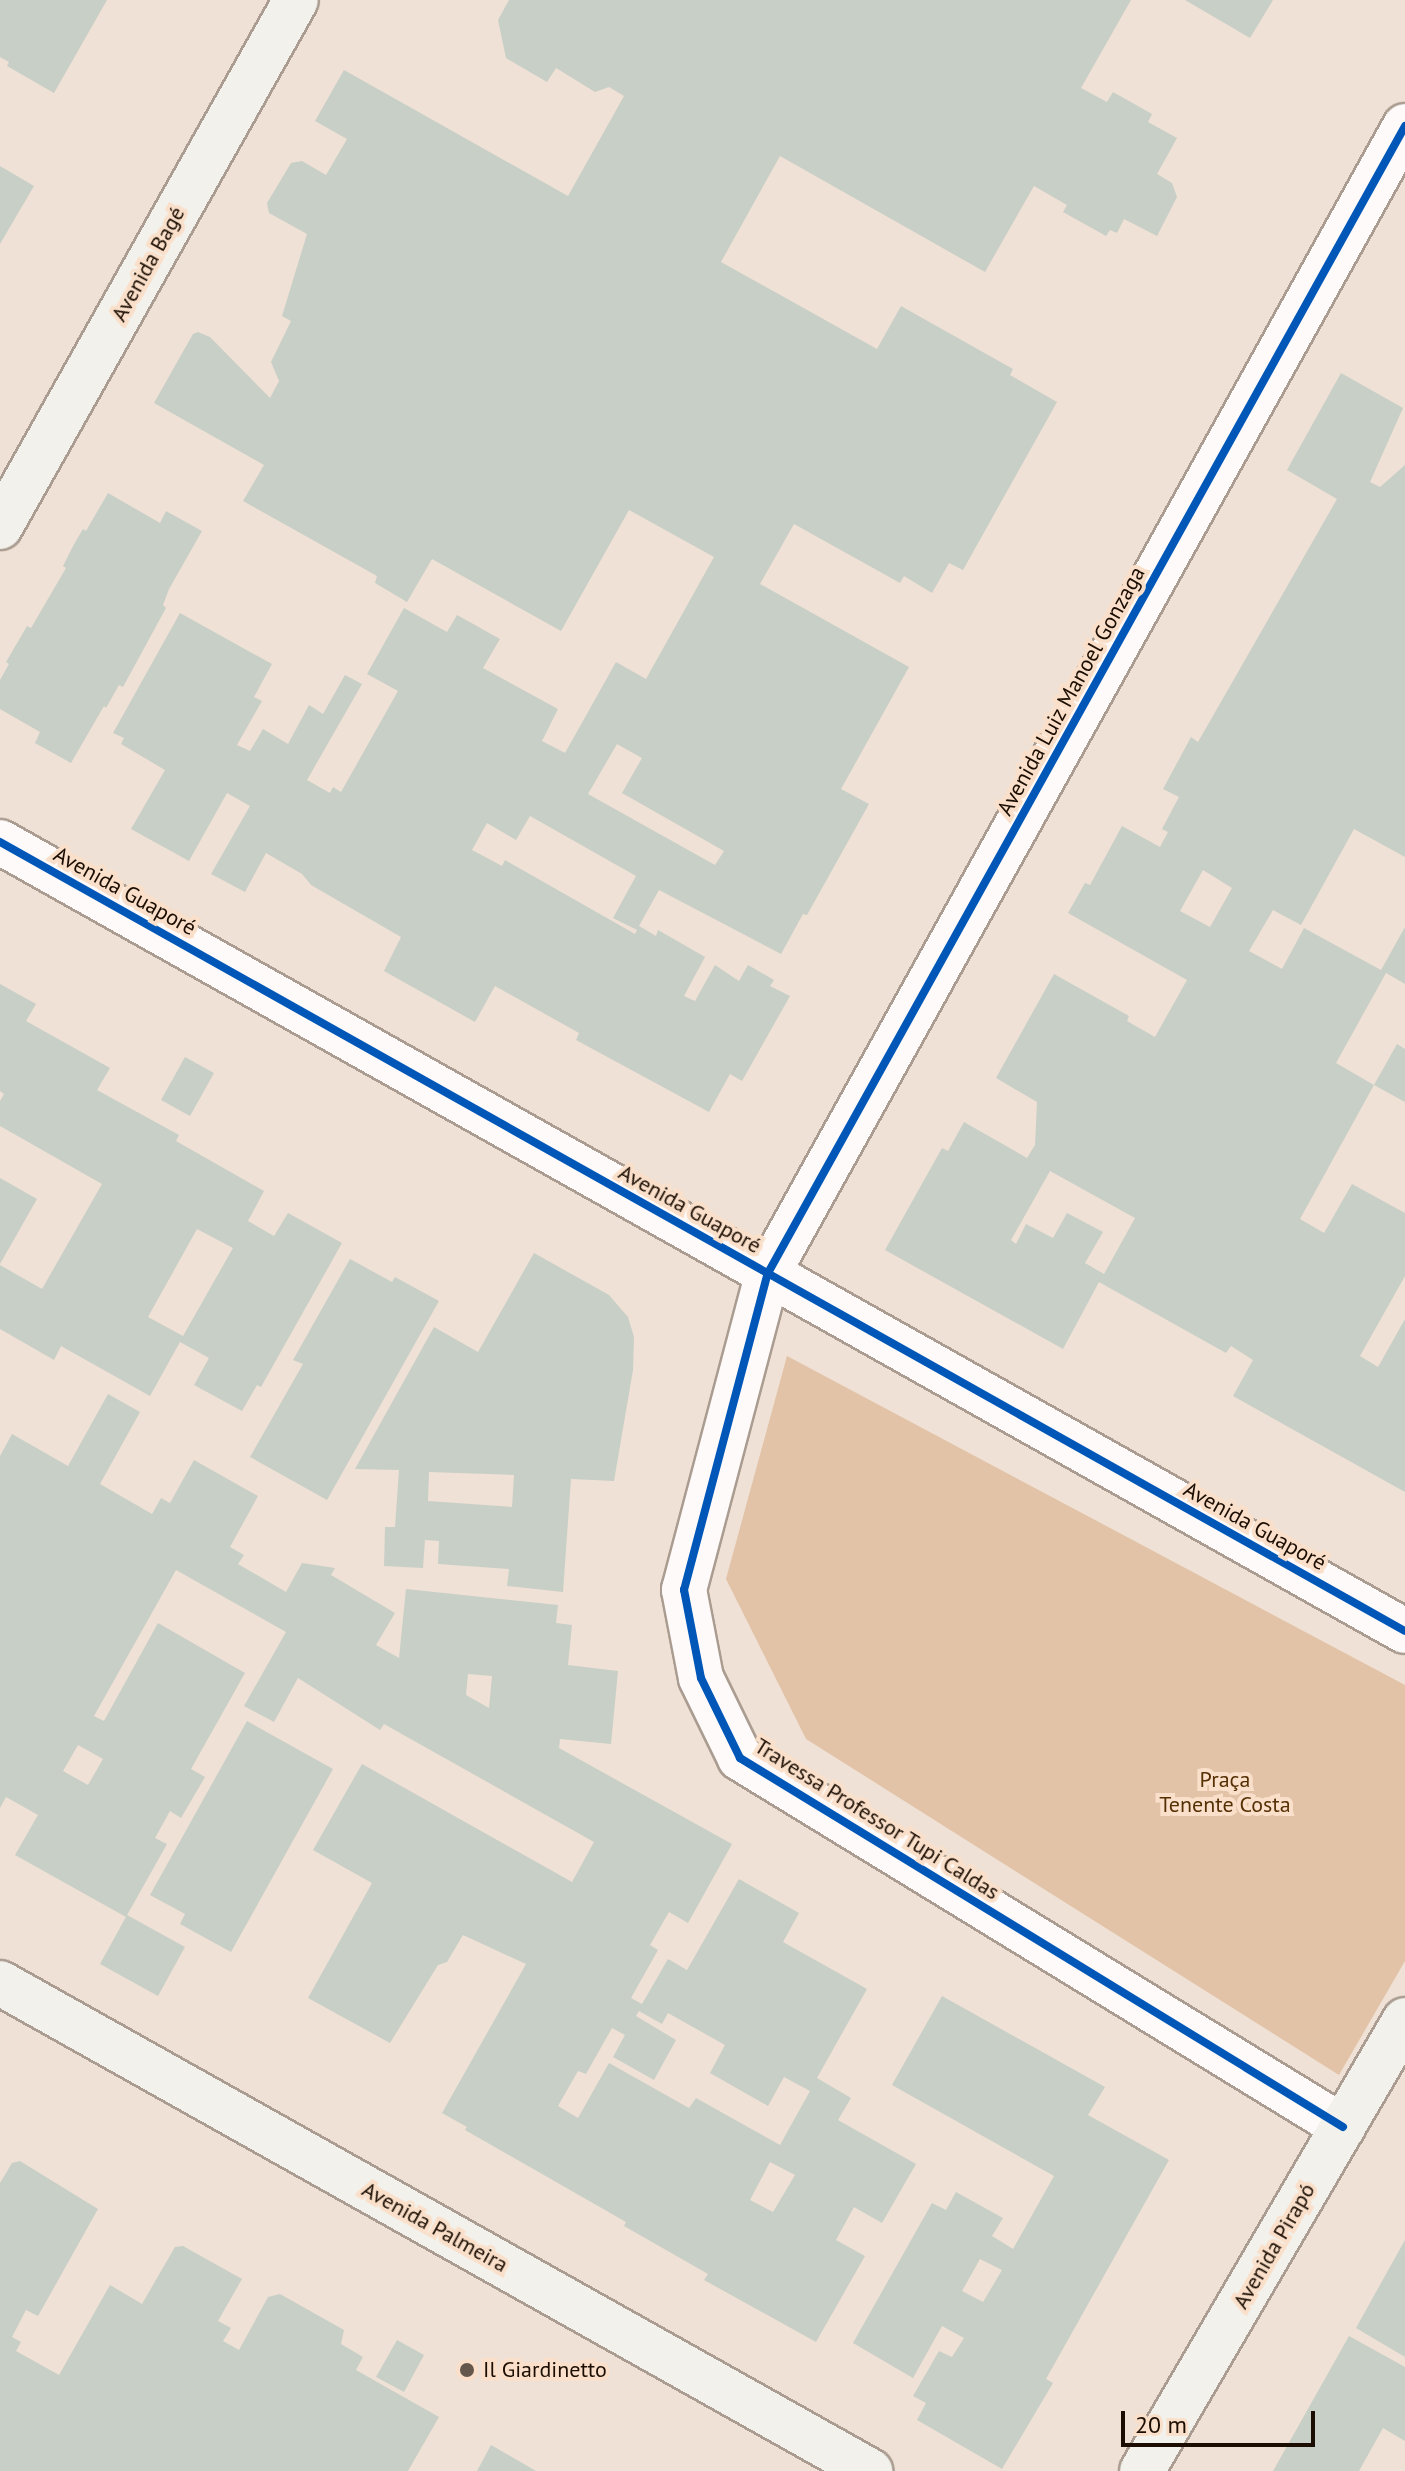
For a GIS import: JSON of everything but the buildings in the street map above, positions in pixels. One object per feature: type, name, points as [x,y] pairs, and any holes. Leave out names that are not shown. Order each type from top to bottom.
[{"type":"street","name":"Avenida Bagé","points":[[0,527],[296,0]]},
{"type":"street","name":"Avenida Luiz Manoel Gonzaga","points":[[768,1273],[1405,126]]},
{"type":"street","name":"Avenida Guaporé","points":[[0,842],[1405,1631]]},
{"type":"street","name":"Travessa Professor Tupi Caldas","points":[[768,1273],[684,1590],[701,1678],[740,1758],[1343,2127]]},
{"type":"street","name":"Avenida Palmeira","points":[[0,1983],[870,2471]]},
{"type":"street","name":"Avenida Pirapó","points":[[1142,2471],[1405,2020]]},
{"type":"green space","name":"Praça Tenente Costa","points":[[787,1356],[1405,1685],[1405,1961],[1339,2075],[806,1739],[726,1579]]},
{"type":"cycle path","points":[[1343,2127],[740,1758],[701,1678],[684,1590],[768,1273],[1405,126]]},
{"type":"cycle path","points":[[0,842],[1405,1631]]},
{"type":"place","name":"Il Giardinetto","points":[[467,2370]]}]
